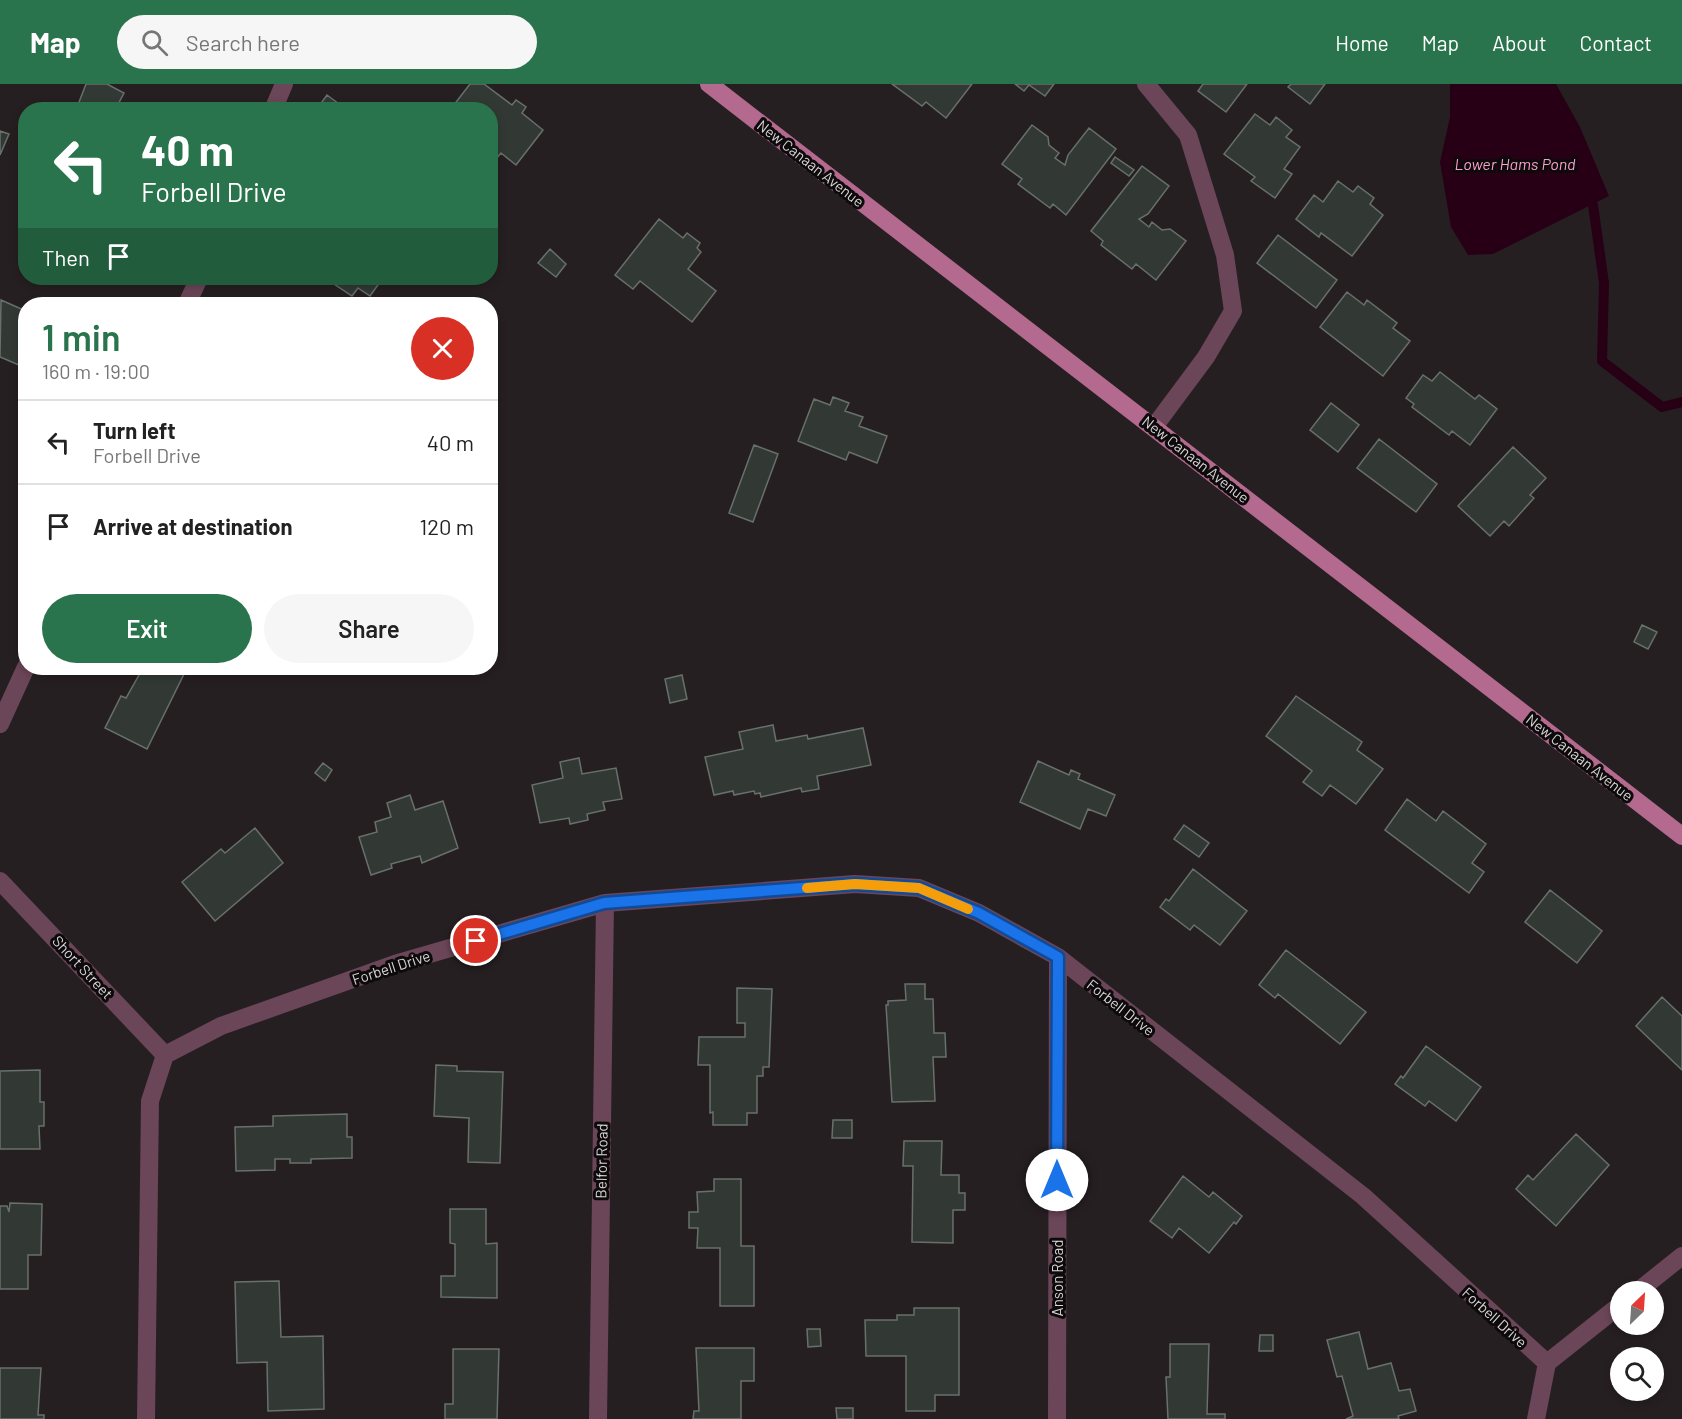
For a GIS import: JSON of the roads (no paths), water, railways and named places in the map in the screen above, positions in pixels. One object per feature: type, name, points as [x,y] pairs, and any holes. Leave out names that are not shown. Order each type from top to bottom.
[{"type":"main road","name":"New Canaan Avenue","points":[[708,84],[1682,836]]},
{"type":"street","points":[[276,102],[284,84]]},
{"type":"street","points":[[1146,84],[1188,135],[1225,255],[1233,311],[1206,357],[1154,428]]},
{"type":"street","points":[[0,724],[22,675]]},
{"type":"street","name":"Short Street","points":[[0,880],[165,1055]]},
{"type":"street","name":"Forbell Drive","points":[[165,1055],[221,1026],[395,964],[604,903],[855,884],[919,888],[979,913],[1058,957],[1363,1196],[1547,1363]]},
{"type":"street","name":"Belfor Road","points":[[598,1419],[604,903]]},
{"type":"street","name":"Anson Road","points":[[1057,1419],[1058,957]]},
{"type":"street","points":[[146,1419],[150,1101],[165,1055]]},
{"type":"street","points":[[1651,1281],[1682,1256]]},
{"type":"street","points":[[1536,1419],[1547,1363],[1610,1313]]},
{"type":"water","name":"Lower Hams Pond","points":[[1450,84],[1556,84],[1580,127],[1609,196],[1493,254],[1468,255],[1451,227],[1440,162],[1450,117]]},
{"type":"waterway","points":[[1586,193],[1593,205],[1604,283],[1602,361],[1662,407],[1682,402]]}]
